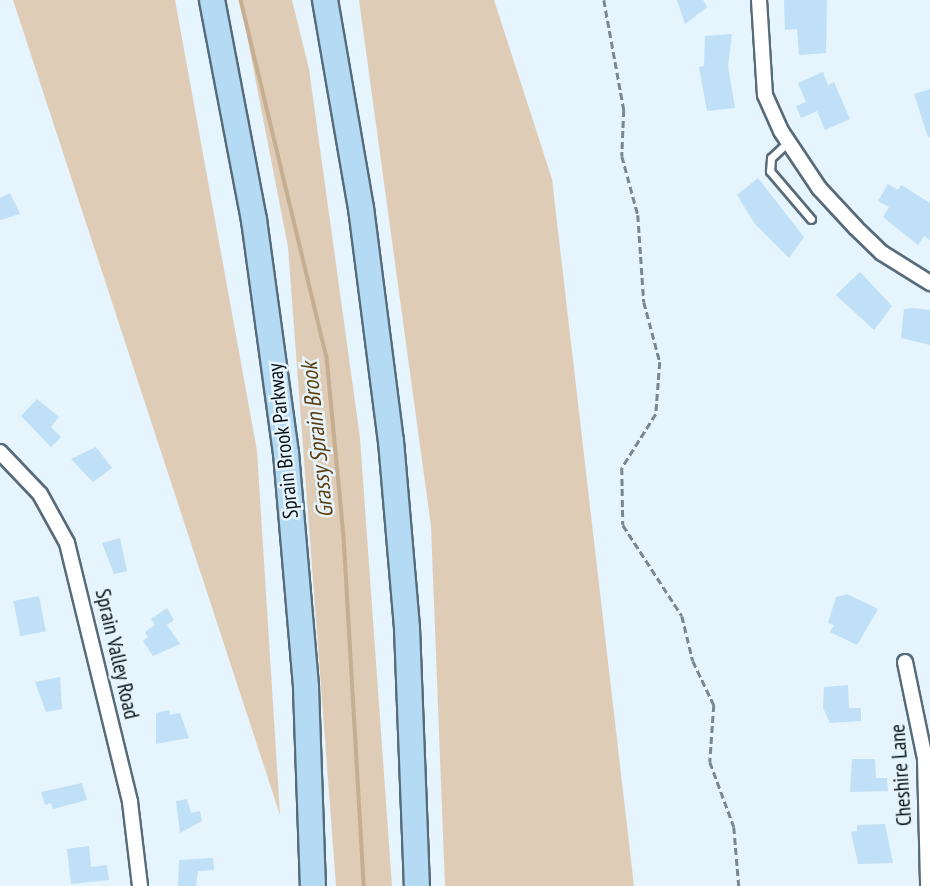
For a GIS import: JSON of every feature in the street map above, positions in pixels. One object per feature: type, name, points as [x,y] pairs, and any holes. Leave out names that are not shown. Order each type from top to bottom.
[{"type":"highway","name":"Sprain Brook Parkway","points":[[212,0],[256,232],[285,442],[303,652],[313,886]]},
{"type":"highway","points":[[324,0],[361,208],[391,440],[409,651],[417,886]]},
{"type":"street","points":[[759,0],[765,95],[788,142],[856,228],[882,253],[930,283]]},
{"type":"street","name":"Sprain Valley Road","points":[[0,453],[40,494],[67,543],[130,802],[140,886]]},
{"type":"street","name":"Cheshire Lane","points":[[905,662],[925,759],[928,886]]},
{"type":"lane","points":[[788,142],[771,158],[770,171],[811,219]]},
{"type":"path","points":[[604,0],[624,110],[622,156],[638,215],[644,302],[660,362],[656,414],[622,468],[623,525],[682,616],[693,661],[713,705],[710,762],[734,827],[739,886]]},
{"type":"shaded area","points":[[13,0],[175,0],[257,451],[280,815]]},
{"type":"shaded area","points":[[240,0],[292,0],[309,69],[360,438],[392,886],[336,886],[288,247]]},
{"type":"shaded area","points":[[359,0],[494,0],[552,179],[634,886],[445,886],[431,526]]},
{"type":"building","points":[[677,0],[703,0],[707,7],[685,24]]},
{"type":"building","points":[[784,0],[827,0],[826,53],[799,55],[797,29],[785,30]]},
{"type":"building","points":[[732,34],[728,66],[735,108],[707,111],[699,67],[704,66],[705,36]]},
{"type":"building","points":[[823,72],[828,85],[834,82],[850,119],[825,130],[817,111],[801,118],[796,106],[806,102],[798,83]]},
{"type":"building","points":[[930,89],[930,137],[928,137],[914,94]]},
{"type":"building","points":[[758,178],[804,237],[789,258],[755,224],[737,195]]},
{"type":"building","points":[[888,184],[898,190],[901,185],[930,203],[930,240],[924,236],[918,245],[883,217],[889,207],[878,201]]},
{"type":"building","points":[[10,193],[20,214],[0,220],[0,198]]},
{"type":"building","points":[[860,272],[892,306],[874,330],[836,295]]},
{"type":"building","points":[[904,309],[930,310],[930,345],[901,338]]},
{"type":"building","points":[[37,399],[59,417],[51,427],[61,437],[51,447],[21,416]]},
{"type":"building","points":[[96,447],[112,468],[93,482],[71,459]]},
{"type":"building","points":[[120,538],[127,571],[114,574],[102,543]]},
{"type":"building","points":[[847,594],[878,609],[857,645],[830,632],[834,625],[828,623],[836,597]]},
{"type":"building","points":[[39,596],[46,631],[20,636],[13,601]]},
{"type":"building","points":[[167,608],[174,620],[167,625],[180,644],[153,656],[143,641],[148,637],[145,632],[155,625],[151,619]]},
{"type":"building","points":[[60,677],[62,709],[46,712],[35,682]]},
{"type":"building","points":[[848,685],[849,708],[861,708],[861,721],[830,723],[823,708],[824,687]]},
{"type":"building","points":[[169,710],[170,715],[180,713],[189,738],[156,744],[156,713]]},
{"type":"building","points":[[852,759],[875,759],[876,778],[887,778],[888,791],[850,792]]},
{"type":"building","points":[[82,783],[87,800],[53,809],[51,803],[45,805],[41,792]]},
{"type":"building","points":[[187,799],[191,813],[200,811],[202,821],[180,833],[176,801]]},
{"type":"building","points":[[885,824],[893,863],[858,864],[851,832],[857,831],[857,825]]},
{"type":"building","points":[[89,846],[91,867],[107,865],[109,880],[71,884],[67,849]]},
{"type":"building","points":[[213,858],[214,870],[198,871],[196,886],[178,886],[179,860]]},
{"type":"waterway","name":"Grassy Sprain Brook","points":[[241,0],[327,357],[344,536],[364,886]]}]
